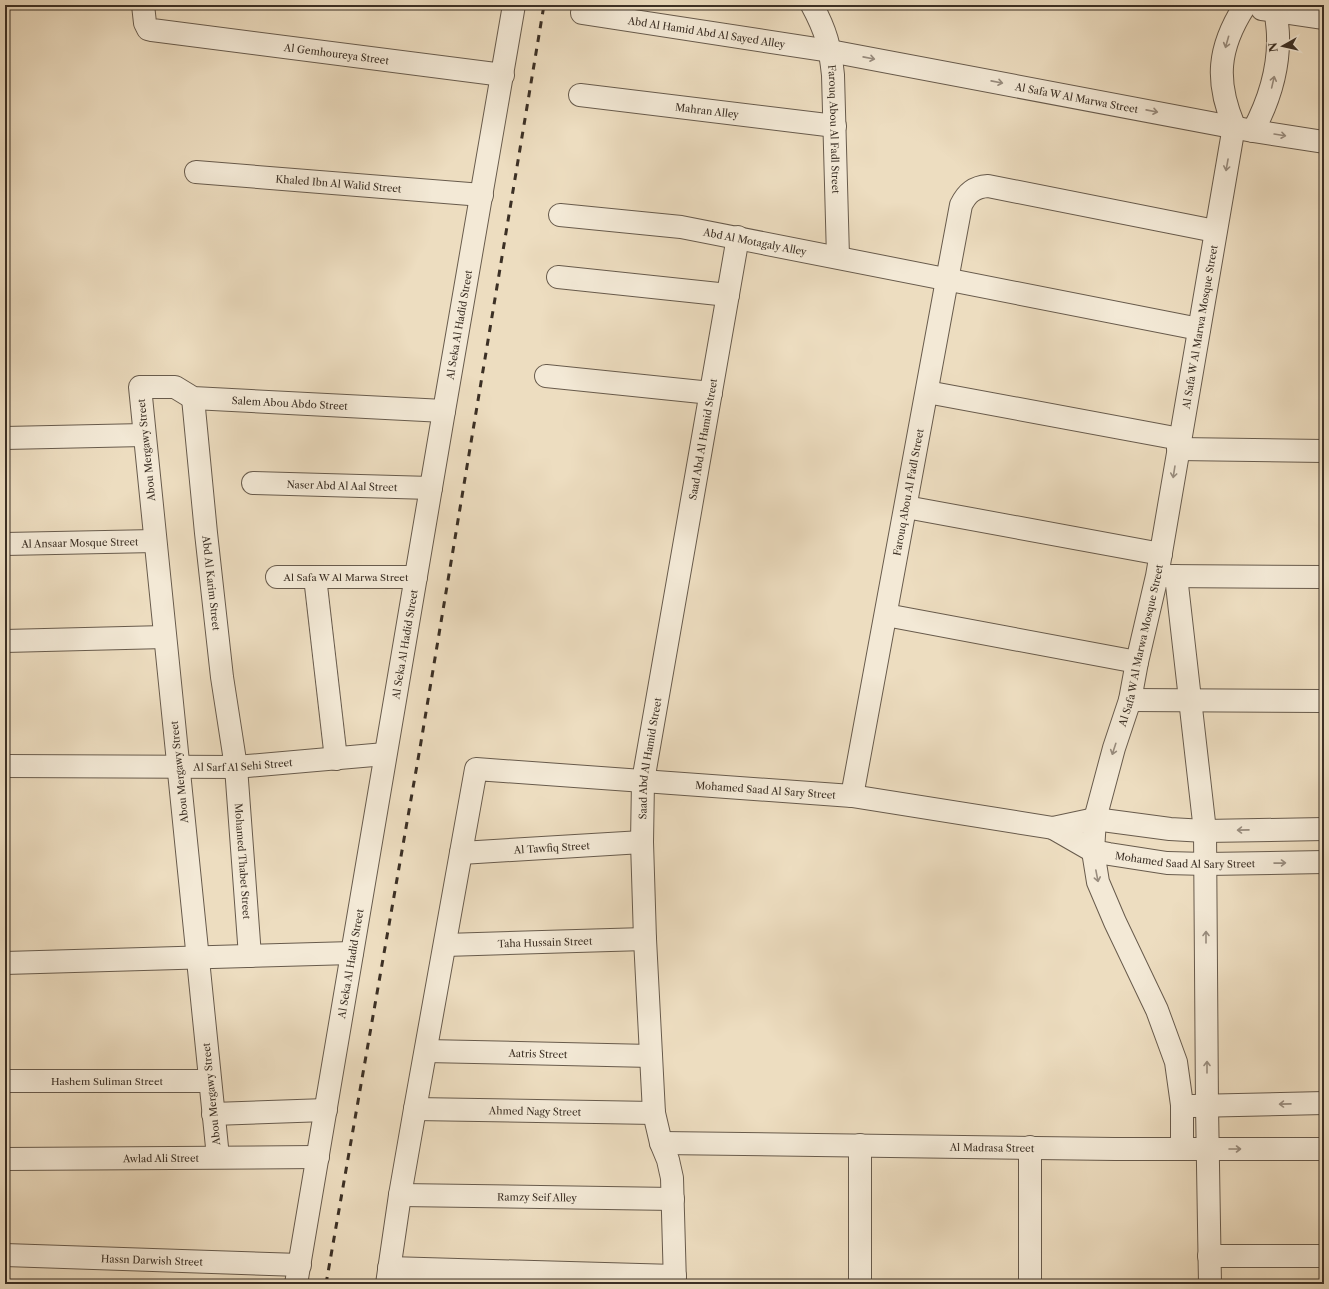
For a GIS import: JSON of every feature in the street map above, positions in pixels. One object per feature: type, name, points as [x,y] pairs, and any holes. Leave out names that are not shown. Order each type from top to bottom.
[{"type":"street","name":"Al Gemhoureya Street","points":[[143,5],[145,23],[148,29],[503,75]]},
{"type":"street","name":"Al Seka Al Hadid Street","points":[[298,1275],[385,754],[514,5]]},
{"type":"street","name":"Farouq Abou Al Fadl Street","points":[[812,5],[826,34],[833,75],[838,257]]},
{"type":"street","points":[[1243,128],[1225,104],[1222,92],[1221,74],[1227,39],[1239,6],[1276,8],[1324,18]]},
{"type":"street","name":"Al Safa W Al Marwa Mosque Street","points":[[1182,1149],[1182,1106],[1176,1062],[1157,1010],[1115,922],[1098,882],[1092,851],[1095,819],[1114,748],[1130,700],[1137,662],[1167,576],[1161,554],[1215,231],[1243,128],[1264,108],[1273,85],[1277,60],[1278,36],[1276,8]]},
{"type":"street","name":"Abd Al Hamid Abd Al Sayed Alley","points":[[582,13],[830,51]]},
{"type":"street","name":"Al Safa W Al Marwa Street","points":[[830,51],[1324,142]]},
{"type":"street","name":"Mahran Alley","points":[[580,95],[835,126]]},
{"type":"street","name":"Khaled Ibn Al Walid Street","points":[[196,172],[482,194]]},
{"type":"street","name":"Farouq Abou Al Fadl Street","points":[[852,796],[961,205],[965,197],[978,187],[992,187],[1215,231]]},
{"type":"street","name":"Abd Al Motagaly Alley","points":[[560,215],[681,227],[738,237],[947,280],[1199,329]]},
{"type":"street","name":"Saad Abd Al Hamid Street","points":[[675,1280],[672,1178],[668,1160],[661,1143],[654,1112],[645,940],[642,842],[643,780],[738,237]]},
{"type":"street","points":[[558,277],[728,295]]},
{"type":"street","points":[[546,376],[711,393]]},
{"type":"street","name":"Salem Abou Abdo Street","points":[[140,387],[175,387],[193,398],[444,410]]},
{"type":"street","name":"Abou Mergawy Street","points":[[140,387],[218,1157]]},
{"type":"street","points":[[927,392],[1179,444],[1324,451]]},
{"type":"street","name":"Abd Al Karim Street","points":[[193,398],[220,654],[236,767]]},
{"type":"street","points":[[5,438],[144,435]]},
{"type":"street","name":"Naser Abd Al Aal Street","points":[[253,483],[431,488]]},
{"type":"street","points":[[906,506],[1161,554]]},
{"type":"street","name":"Al Ansaar Mosque Street","points":[[5,544],[155,541]]},
{"type":"street","points":[[1210,1284],[1207,1149],[1205,831],[1191,701],[1167,576],[1324,577]]},
{"type":"street","name":"Al Safa W Al Marwa Street","points":[[277,577],[416,577]]},
{"type":"street","points":[[315,577],[336,759]]},
{"type":"street","points":[[886,615],[1137,662]]},
{"type":"street","points":[[5,641],[165,637]]},
{"type":"street","points":[[1130,700],[1324,701]]},
{"type":"street","name":"Al Sarf Al Sehi Street","points":[[5,766],[236,767],[385,754]]},
{"type":"street","name":"Mohamed Thabet Street","points":[[236,767],[250,956]]},
{"type":"street","name":"Mohamed Saad Al Sary Street","points":[[461,853],[476,769],[852,796],[1053,828],[1095,819],[1170,829],[1205,831],[1324,829]]},
{"type":"street","name":"Mohamed Saad Al Sary Street","points":[[1053,828],[1092,851],[1125,857],[1167,862],[1206,864],[1324,862]]},
{"type":"street","name":"Al Tawfiq Street","points":[[461,853],[642,842]]},
{"type":"street","points":[[461,853],[400,1195],[388,1276],[675,1280]]},
{"type":"street","name":"Taha Hussain Street","points":[[445,945],[645,940]]},
{"type":"street","points":[[5,963],[352,953]]},
{"type":"street","name":"Aatris Street","points":[[426,1051],[651,1056]]},
{"type":"street","name":"Hashem Suliman Street","points":[[5,1081],[210,1081]]},
{"type":"street","points":[[1182,1106],[1324,1103]]},
{"type":"street","name":"Ahmed Nagy Street","points":[[415,1109],[654,1112]]},
{"type":"street","points":[[213,1114],[326,1110]]},
{"type":"street","name":"Al Madrasa Street","points":[[661,1143],[1182,1149],[1324,1149]]},
{"type":"street","points":[[860,1145],[860,1284]]},
{"type":"street","points":[[1030,1147],[1030,1284]]},
{"type":"street","name":"Awlad Ali Street","points":[[5,1158],[318,1157]]},
{"type":"street","name":"Ramzy Seif Alley","points":[[400,1195],[673,1199]]},
{"type":"street","name":"Hassn Darwish Street","points":[[5,1256],[298,1275]]},
{"type":"street","points":[[1209,1256],[1324,1256]]},
{"type":"railway","points":[[326,1284],[420,748],[544,5]]}]
